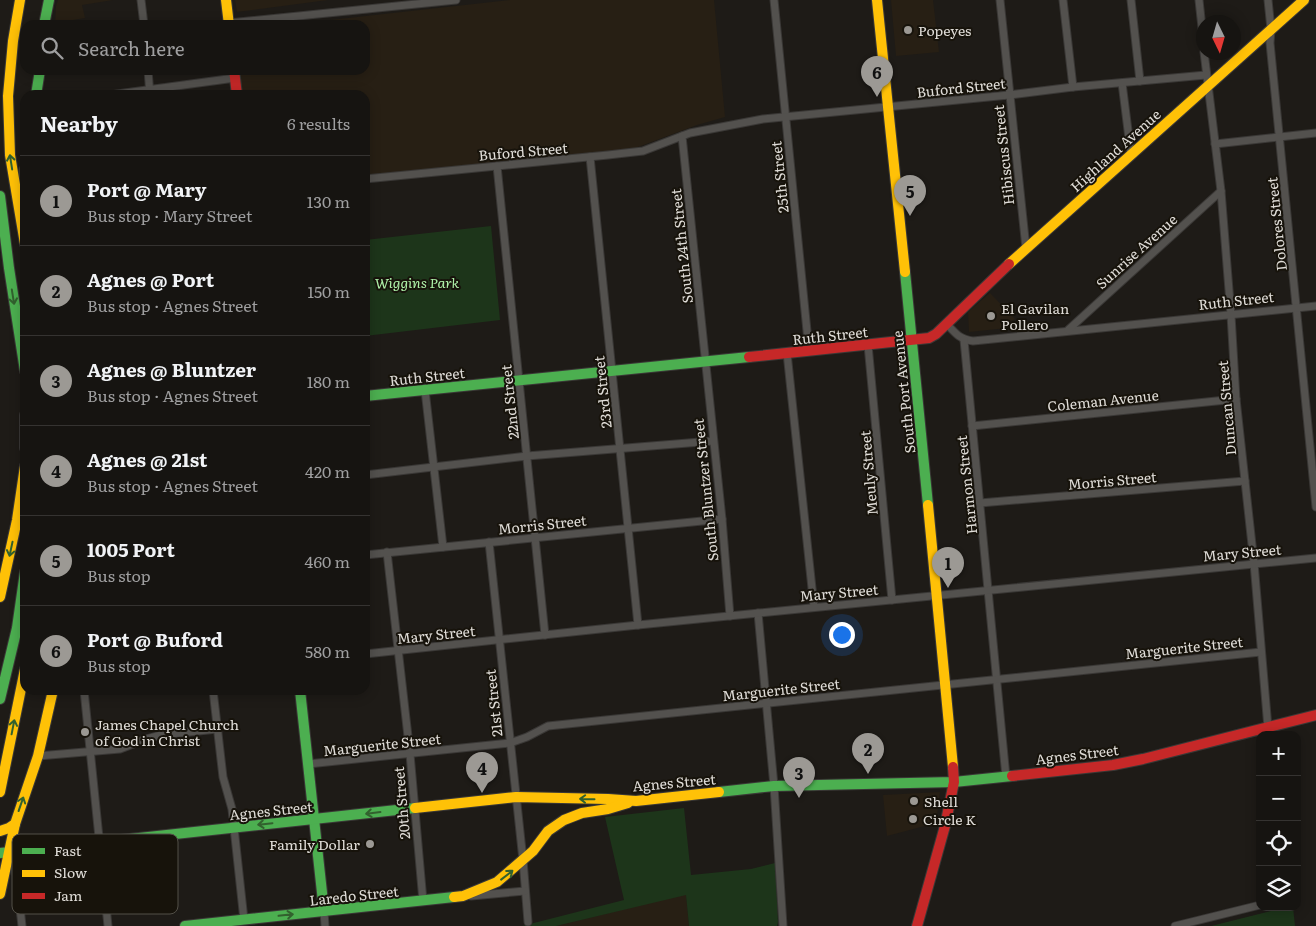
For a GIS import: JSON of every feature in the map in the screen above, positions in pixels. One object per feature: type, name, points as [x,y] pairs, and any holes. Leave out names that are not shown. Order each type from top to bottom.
[{"type":"main road","points":[[20,0],[13,41],[8,96],[10,155],[20,214]]},
{"type":"main road","points":[[45,20],[49,0]]},
{"type":"main road","points":[[226,0],[228,20]]},
{"type":"main road","name":"South Port Avenue","points":[[877,0],[946,685],[954,782],[945,826],[918,926]]},
{"type":"main road","name":"Highland Avenue","points":[[946,323],[1026,248],[1304,0]]},
{"type":"main road","points":[[37,90],[39,75]]},
{"type":"main road","points":[[40,75],[42,90]]},
{"type":"main road","points":[[235,75],[237,90]]},
{"type":"main road","points":[[0,196],[20,339]]},
{"type":"main road","points":[[0,236],[9,268]]},
{"type":"main road","name":"Ruth Street","points":[[370,396],[929,338],[936,334],[946,323]]},
{"type":"main road","points":[[0,597],[20,500]]},
{"type":"main road","points":[[0,699],[17,628],[20,607]]},
{"type":"main road","points":[[0,792],[20,694]]},
{"type":"main road","points":[[0,894],[5,852],[38,756],[51,695]]},
{"type":"main road","points":[[301,695],[324,911]]},
{"type":"main road","name":"Agnes Street","points":[[167,834],[314,820],[516,797],[636,801],[774,786],[954,782],[1006,777],[1143,760],[1316,715]]},
{"type":"main road","points":[[464,896],[497,882],[533,851],[548,831],[564,820],[582,813],[608,809],[636,801]]},
{"type":"main road","points":[[0,831],[15,824]]},
{"type":"main road","name":"Laredo Street","points":[[185,926],[423,902],[464,896]]},
{"type":"street","points":[[141,0],[143,20]]},
{"type":"street","points":[[266,20],[456,0]]},
{"type":"street","name":"25th Street","points":[[774,0],[809,351]]},
{"type":"street","name":"Hibiscus Street","points":[[1000,0],[1026,248]]},
{"type":"street","points":[[1063,0],[1072,87]]},
{"type":"street","points":[[1131,0],[1140,81]]},
{"type":"street","points":[[1199,0],[1201,15]]},
{"type":"street","name":"Dolores Street","points":[[1268,0],[1271,29],[1270,43],[1316,507]]},
{"type":"street","name":"Duncan Street","points":[[1205,60],[1221,191],[1236,399],[1254,563],[1268,728]]},
{"type":"street","name":"Buford Street","points":[[370,179],[643,150],[690,133],[742,122],[1206,74]]},
{"type":"street","points":[[148,75],[150,90]]},
{"type":"street","points":[[159,90],[230,75]]},
{"type":"street","points":[[1122,83],[1131,154]]},
{"type":"street","points":[[1215,144],[1316,133]]},
{"type":"street","name":"South 24th Street","points":[[682,136],[705,361]]},
{"type":"street","name":"23rd Street","points":[[590,157],[638,625]]},
{"type":"street","name":"22nd Street","points":[[497,166],[545,635]]},
{"type":"street","name":"Sunrise Avenue","points":[[1067,330],[1221,191]]},
{"type":"street","name":"Ruth Street","points":[[964,340],[973,341],[1316,306]]},
{"type":"street","points":[[946,323],[964,340]]},
{"type":"street","name":"Harmon Street","points":[[964,340],[1006,777]]},
{"type":"street","name":"Meuly Street","points":[[868,344],[892,600]]},
{"type":"street","points":[[787,353],[814,607]]},
{"type":"street","name":"South Bluntzer Street","points":[[705,361],[722,519],[730,616]]},
{"type":"street","points":[[425,390],[443,547]]},
{"type":"street","name":"Coleman Avenue","points":[[972,426],[1236,399]]},
{"type":"street","points":[[370,474],[527,456],[713,440]]},
{"type":"street","name":"Morris Street","points":[[980,504],[1245,481]]},
{"type":"street","name":"Morris Street","points":[[370,554],[722,519]]},
{"type":"street","name":"21st Street","points":[[489,542],[528,922]]},
{"type":"street","name":"20th Street","points":[[387,552],[410,754],[423,902]]},
{"type":"street","name":"Mary Street","points":[[370,654],[814,607],[1316,558]]},
{"type":"street","points":[[758,613],[774,786],[783,926]]},
{"type":"street","name":"Marguerite Street","points":[[308,764],[510,743],[548,726],[1261,652]]},
{"type":"street","points":[[85,695],[99,834]]},
{"type":"street","points":[[214,695],[222,776],[231,801],[244,920]]},
{"type":"street","points":[[38,756],[120,749],[161,735],[217,729]]},
{"type":"street","name":"Laredo Street","points":[[464,896],[525,891]]},
{"type":"street","points":[[1175,926],[1256,907]]},
{"type":"street","points":[[324,911],[325,926]]},
{"type":"shaded area","points":[[58,0],[113,0],[82,5],[85,18],[73,20],[55,20]]},
{"type":"shaded area","points":[[235,0],[328,0],[237,12]]},
{"type":"shaded area","points":[[510,0],[714,0],[725,117],[697,125],[630,150],[370,175],[370,90],[241,90],[240,75],[370,75],[370,20],[330,20]]},
{"type":"shaded area","points":[[891,0],[933,0],[939,52],[896,56]]},
{"type":"shaded area","points":[[990,293],[1015,319],[1007,323],[1007,328],[969,332],[968,312]]},
{"type":"shaded area","points":[[940,792],[936,823],[887,836],[883,795]]},
{"type":"shaded area","points":[[686,894],[689,926],[556,926]]},
{"type":"green space","name":"Wiggins Park","points":[[491,226],[500,320],[370,335],[370,239]]},
{"type":"green space","points":[[684,808],[691,875],[751,869],[775,863],[777,926],[689,926],[686,895],[556,926],[522,926],[624,900],[605,817]]},
{"type":"green space","points":[[1271,911],[1293,911],[1295,926],[1211,926]]},
{"type":"traffic: fast","points":[[45,20],[49,0]]},
{"type":"traffic: fast","points":[[37,90],[39,75]]},
{"type":"traffic: fast","points":[[0,196],[20,339]]},
{"type":"traffic: fast","points":[[905,272],[928,505]]},
{"type":"traffic: fast","points":[[370,395],[749,357]]},
{"type":"traffic: fast","points":[[0,699],[17,628],[20,607]]},
{"type":"traffic: fast","points":[[301,695],[324,911]]},
{"type":"traffic: fast","points":[[719,792],[774,786],[954,782],[1012,776]]},
{"type":"traffic: fast","points":[[175,834],[415,808]]},
{"type":"traffic: fast","points":[[0,853],[12,852]]},
{"type":"traffic: fast","points":[[185,926],[454,897]]},
{"type":"traffic: slow","points":[[20,0],[13,41],[8,96],[10,155],[20,214]]},
{"type":"traffic: slow","points":[[226,0],[228,20]]},
{"type":"traffic: slow","points":[[877,0],[905,272]]},
{"type":"traffic: slow","points":[[1009,264],[1304,0]]},
{"type":"traffic: slow","points":[[0,597],[20,500]]},
{"type":"traffic: slow","points":[[928,505],[953,767]]},
{"type":"traffic: slow","points":[[0,792],[20,694]]},
{"type":"traffic: slow","points":[[13,834],[38,756],[52,695]]},
{"type":"traffic: slow","points":[[415,808],[516,797],[636,801],[719,792]]},
{"type":"traffic: slow","points":[[454,897],[463,896],[497,882],[533,851],[548,831],[564,820],[582,813],[608,809],[628,803]]},
{"type":"traffic: slow","points":[[0,831],[15,824]]},
{"type":"traffic: slow","points":[[0,894],[12,838]]},
{"type":"traffic: jam","points":[[235,75],[236,90]]},
{"type":"traffic: jam","points":[[749,357],[929,338],[936,334],[1009,264]]},
{"type":"traffic: jam","points":[[1012,776],[1113,765],[1143,759],[1316,715]]},
{"type":"traffic: jam","points":[[917,926],[945,826],[954,782],[953,767]]},
{"type":"place","name":"Popeyes","points":[[908,30]]},
{"type":"place","name":"Port @ Buford","points":[[877,97]]},
{"type":"place","name":"1005 Port","points":[[910,216]]},
{"type":"place","name":"El Gavilan Pollero","points":[[991,316]]},
{"type":"place","name":"Port @ Mary","points":[[948,588]]},
{"type":"place","name":"James Chapel Church of God in Christ","points":[[85,732]]},
{"type":"place","name":"Agnes @ Port","points":[[868,774]]},
{"type":"place","name":"Agnes @ 21st","points":[[482,793]]},
{"type":"place","name":"Agnes @ Bluntzer","points":[[799,798]]},
{"type":"place","name":"Shell","points":[[914,801]]},
{"type":"place","name":"Circle K","points":[[913,819]]},
{"type":"place","name":"Family Dollar","points":[[370,844]]}]
